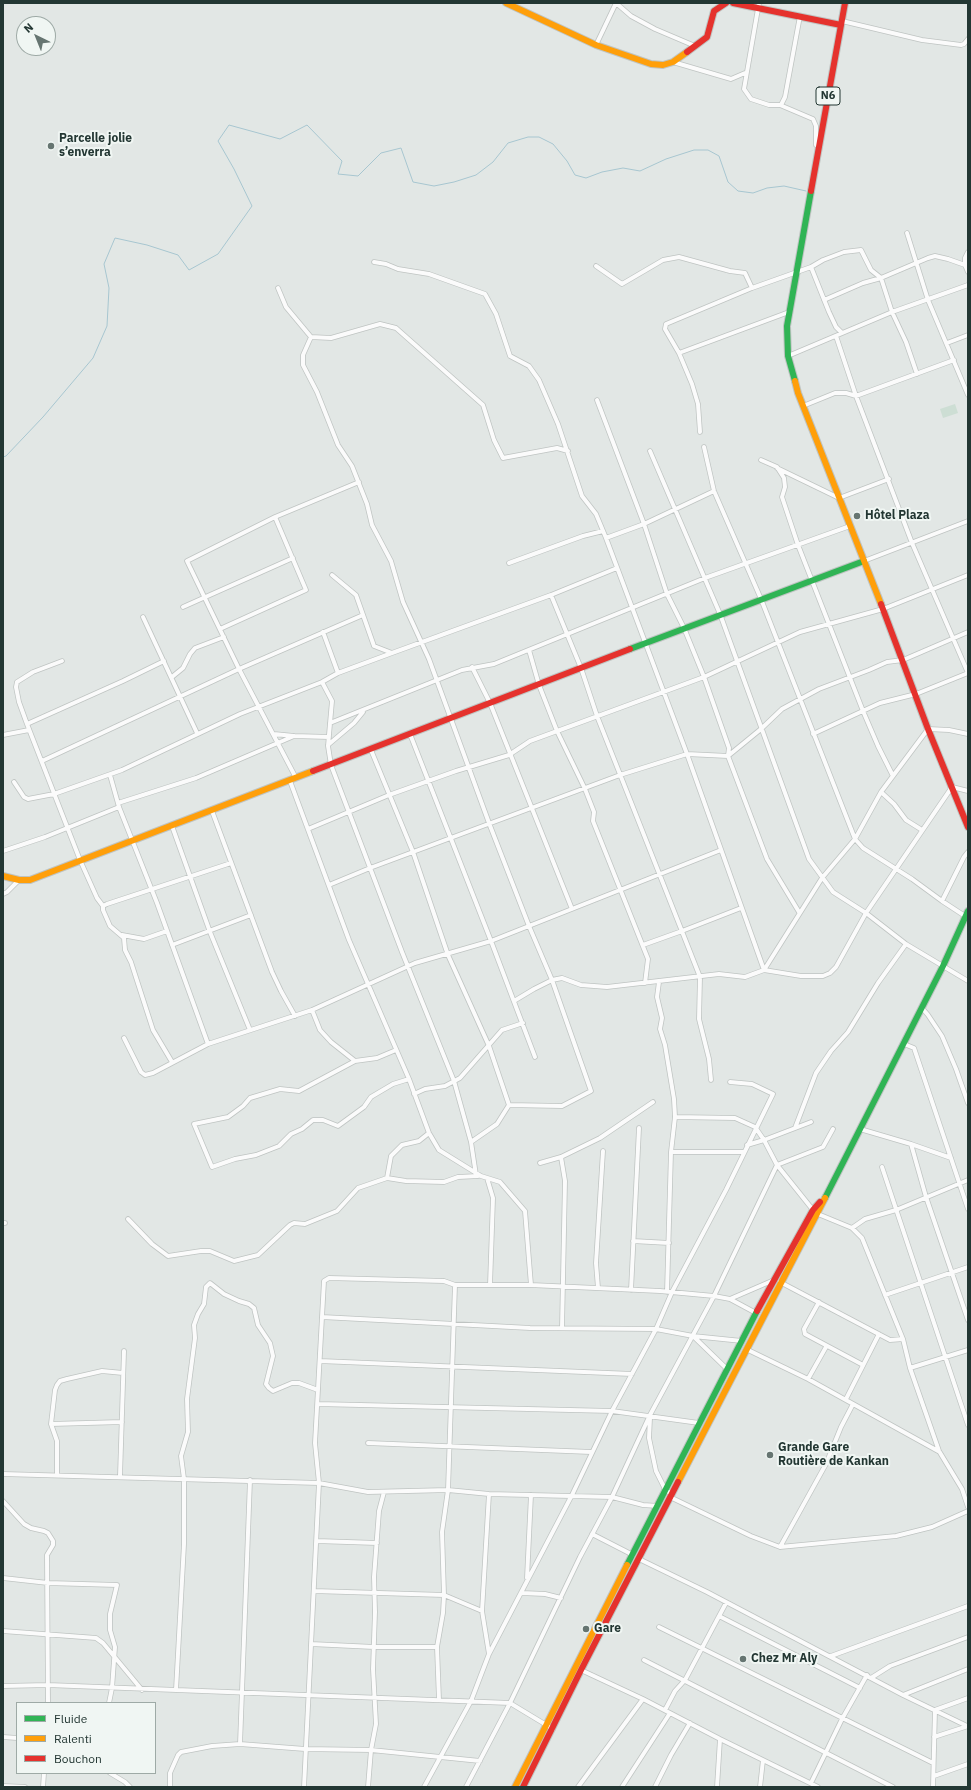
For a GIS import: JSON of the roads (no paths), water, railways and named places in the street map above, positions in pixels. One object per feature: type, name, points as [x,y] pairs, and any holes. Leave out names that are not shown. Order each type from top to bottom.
[{"type":"main road","points":[[506,3],[596,45],[651,64],[663,65],[673,62],[707,37],[714,11],[723,3]]},
{"type":"main road","points":[[733,3],[759,5],[800,16],[841,23]]},
{"type":"main road","name":"N6","points":[[845,3],[787,326],[788,356],[803,406],[916,694],[928,730],[968,827]]},
{"type":"main road","points":[[3,876],[19,880],[30,880],[42,876],[80,860],[371,750],[720,614],[864,561]]},
{"type":"main road","points":[[523,1787],[553,1730],[577,1669],[665,1489],[756,1313],[777,1281],[816,1212],[860,1129],[943,966],[967,915]]},
{"type":"main road","points":[[515,1787],[577,1669],[639,1559],[670,1495],[746,1348],[777,1281]]},
{"type":"street","points":[[596,45],[616,3],[631,16],[695,46]]},
{"type":"street","points":[[759,5],[744,89],[751,99],[769,105],[780,105],[804,114],[815,122],[816,148],[811,172],[813,181]]},
{"type":"street","points":[[780,105],[785,97],[800,16]]},
{"type":"street","points":[[841,23],[922,40],[961,45],[968,39]]},
{"type":"street","points":[[673,62],[731,79],[746,73]]},
{"type":"street","points":[[907,233],[928,300],[968,395]]},
{"type":"street","points":[[700,432],[698,404],[692,384],[679,353],[665,328],[666,324],[752,288],[796,271],[811,267],[823,260],[844,252],[862,250],[871,270],[881,278],[892,312],[906,342],[917,374]]},
{"type":"street","points":[[968,252],[965,258],[965,265],[968,272]]},
{"type":"street","points":[[824,300],[863,283],[881,278],[916,262],[935,256],[965,265]]},
{"type":"street","points":[[596,266],[622,284],[663,260],[679,257],[730,272],[745,273],[752,288]]},
{"type":"street","points":[[374,262],[386,264],[398,269],[429,274],[485,294],[496,314],[510,356],[528,366],[539,380],[558,424],[582,496],[596,514],[606,538],[687,754],[764,970]]},
{"type":"street","points":[[811,267],[836,327],[842,333]]},
{"type":"street","points":[[788,356],[892,312],[968,284]]},
{"type":"street","points":[[278,288],[286,307],[311,337],[331,338],[380,324],[396,328],[483,405],[494,440],[504,458],[557,448],[568,451]]},
{"type":"street","points":[[679,353],[790,312]]},
{"type":"street","points":[[947,343],[968,335]]},
{"type":"street","points":[[813,734],[880,703],[916,694],[968,673],[952,639],[933,590],[912,543],[856,396],[836,336]]},
{"type":"street","points":[[311,337],[302,354],[303,365],[317,392],[338,445],[352,466],[368,504],[372,524],[391,561],[403,602],[436,680],[470,767],[489,823],[529,926],[552,980],[591,1091],[562,1106],[509,1106]]},
{"type":"street","points":[[803,406],[835,393],[846,393],[856,396],[954,360]]},
{"type":"street","points":[[597,400],[644,524],[667,594],[684,628],[704,677],[729,748],[728,756],[767,859],[799,912]]},
{"type":"street","points":[[704,447],[714,491],[761,599],[855,839],[863,848],[912,879],[942,901],[967,915]]},
{"type":"street","points":[[650,451],[720,614],[809,859],[833,892],[866,913],[906,944],[968,981]]},
{"type":"street","points":[[761,460],[839,498],[888,479]]},
{"type":"street","points":[[777,467],[785,482],[782,497],[798,545],[813,580],[863,711],[893,776]]},
{"type":"street","points":[[296,778],[279,742],[239,669],[187,562],[275,517],[359,482]]},
{"type":"street","points":[[606,538],[644,524],[714,491]]},
{"type":"street","points":[[220,629],[306,590],[275,517]]},
{"type":"street","points":[[864,561],[968,521]]},
{"type":"street","points":[[330,724],[436,680],[472,667],[494,664],[705,578],[850,526]]},
{"type":"street","points":[[509,563],[583,536],[603,531]]},
{"type":"street","points":[[183,607],[293,558]]},
{"type":"street","points":[[14,782],[24,797],[28,799],[54,794],[110,775],[197,733],[322,682],[338,673],[551,595],[617,568]]},
{"type":"street","points":[[332,575],[356,595],[374,646],[392,653]]},
{"type":"street","points":[[308,829],[389,795],[509,755],[530,741],[704,677],[800,632],[883,609],[968,575]]},
{"type":"street","points":[[551,595],[568,634],[597,716],[700,976],[698,1019],[708,1053],[711,1080]]},
{"type":"street","points":[[42,761],[239,669],[363,615]]},
{"type":"street","points":[[143,617],[197,733]]},
{"type":"street","points":[[323,632],[338,673]]},
{"type":"street","points":[[329,885],[530,807],[585,789],[620,774],[687,754],[728,756],[761,729],[782,709],[819,688],[850,678],[887,662],[902,660],[968,632]]},
{"type":"street","points":[[172,677],[182,668],[195,648],[224,637]]},
{"type":"street","points":[[529,650],[539,685],[558,731],[585,789],[594,812],[593,822],[613,874],[622,890],[648,959],[645,983]]},
{"type":"street","points":[[27,724],[110,687],[164,660]]},
{"type":"street","points":[[62,661],[33,672],[16,682],[19,702],[80,860],[97,898],[103,906],[107,921],[122,935],[125,941],[125,950],[131,962],[153,1030],[172,1062]]},
{"type":"street","points":[[472,667],[490,703],[509,755],[572,909]]},
{"type":"street","points":[[322,682],[332,701],[328,746],[331,765],[348,812],[454,1081],[471,1142],[477,1175]]},
{"type":"street","points":[[328,746],[354,723],[365,709]]},
{"type":"street","points":[[3,735],[29,730]]},
{"type":"street","points":[[764,970],[799,912],[822,878],[855,839],[881,792],[928,730],[949,730],[968,734]]},
{"type":"street","points":[[274,734],[329,737]]},
{"type":"street","points":[[410,734],[535,1057]]},
{"type":"street","points":[[3,852],[67,828],[119,805],[196,778],[294,736]]},
{"type":"street","points":[[371,750],[413,852],[448,954],[489,1046],[509,1106]]},
{"type":"street","points":[[110,775],[119,805],[208,1044]]},
{"type":"street","points":[[290,781],[367,986],[409,1079],[429,1134],[439,1150],[477,1175],[500,1182],[525,1211],[531,1285]]},
{"type":"street","points":[[514,1001],[552,980],[562,978],[581,985],[607,987],[719,974],[745,977],[764,970],[801,976],[823,976],[830,973],[836,967],[866,913],[952,787],[968,791]]},
{"type":"street","points":[[881,792],[894,804],[906,820],[922,830]]},
{"type":"street","points":[[212,811],[272,972],[295,1016]]},
{"type":"street","points":[[172,826],[210,932],[250,1030]]},
{"type":"street","points":[[124,1038],[141,1072],[145,1075],[152,1073],[208,1044],[312,1010],[408,966],[491,941],[721,850]]},
{"type":"street","points":[[942,901],[968,852]]},
{"type":"street","points":[[103,906],[231,863]]},
{"type":"street","points":[[3,894],[19,880]]},
{"type":"street","points":[[642,944],[682,931],[741,908]]},
{"type":"street","points":[[172,945],[210,932],[251,915]]},
{"type":"street","points":[[122,935],[144,939],[167,931]]},
{"type":"street","points":[[795,1128],[816,1074],[831,1051],[848,1032],[878,983],[906,944]]},
{"type":"street","points":[[659,982],[656,997],[662,1018],[660,1029],[665,1045],[674,1097],[675,1117],[671,1152],[669,1243],[670,1292]]},
{"type":"street","points":[[922,1008],[942,1036],[968,1103]]},
{"type":"street","points":[[312,1010],[320,1030],[331,1042],[355,1061]]},
{"type":"street","points":[[414,1094],[425,1089],[445,1086],[460,1078],[476,1057],[489,1046],[502,1030],[522,1023]]},
{"type":"street","points":[[904,1044],[914,1048],[968,1209]]},
{"type":"street","points":[[396,1050],[377,1058],[355,1061],[299,1091],[280,1089],[250,1098],[243,1106],[228,1117],[194,1124],[212,1167],[235,1159],[256,1155],[279,1146],[291,1134],[302,1129],[313,1120],[323,1120],[338,1126],[364,1107],[371,1097],[393,1084],[409,1079]]},
{"type":"street","points":[[424,1787],[470,1702],[489,1654],[572,1495],[591,1452],[612,1411],[656,1329],[670,1292],[726,1190],[772,1094],[752,1084],[730,1082]]},
{"type":"street","points":[[540,1163],[561,1157],[600,1138],[653,1102]]},
{"type":"street","points":[[471,1142],[497,1124],[509,1106]]},
{"type":"street","points":[[675,1117],[736,1118],[755,1127],[764,1140],[776,1165],[816,1212],[852,1228],[862,1238],[903,1339],[910,1368],[939,1451],[962,1489],[968,1507]]},
{"type":"street","points":[[747,1145],[811,1122]]},
{"type":"street","points":[[631,1290],[638,1128]]},
{"type":"street","points":[[466,1787],[510,1703],[580,1557],[612,1497],[650,1415],[714,1296],[776,1165],[822,1147],[833,1129]]},
{"type":"street","points":[[860,1129],[951,1158]]},
{"type":"street","points":[[387,1178],[391,1156],[402,1145],[419,1141],[429,1134]]},
{"type":"street","points":[[911,1144],[926,1198],[968,1320]]},
{"type":"street","points":[[598,1288],[596,1263],[603,1151]]},
{"type":"street","points":[[671,1152],[744,1152]]},
{"type":"street","points":[[561,1157],[565,1181],[562,1328]]},
{"type":"street","points":[[882,1167],[922,1283],[968,1425]]},
{"type":"street","points":[[128,1219],[152,1244],[168,1256],[210,1251],[234,1260],[258,1255],[294,1223],[305,1224],[337,1211],[358,1188],[387,1178],[406,1181],[444,1182],[458,1177],[477,1175]]},
{"type":"street","points":[[487,1178],[493,1198],[490,1285]]},
{"type":"street","points":[[852,1228],[865,1219],[896,1210],[968,1180]]},
{"type":"street","points":[[633,1241],[669,1243]]},
{"type":"street","points":[[885,1294],[968,1267]]},
{"type":"street","points":[[304,1787],[317,1541],[319,1482],[315,1443],[324,1281],[329,1278],[444,1281],[455,1285],[563,1286],[670,1292],[730,1299],[756,1313]]},
{"type":"street","points":[[730,1299],[777,1281],[890,1340],[903,1339]]},
{"type":"street","points":[[176,1690],[184,1544],[184,1479],[181,1456],[188,1432],[187,1399],[195,1338],[194,1325],[204,1304],[206,1287],[210,1283],[224,1294],[249,1304],[254,1308],[258,1325],[261,1332],[270,1342],[273,1356],[266,1384],[269,1388],[273,1391],[292,1382],[318,1390]]},
{"type":"street","points":[[439,1700],[437,1647],[443,1613],[444,1594],[442,1532],[448,1490],[451,1366],[455,1324],[455,1285]]},
{"type":"street","points":[[819,1302],[804,1330],[805,1334],[863,1366]]},
{"type":"street","points":[[322,1317],[562,1328],[656,1329],[693,1336],[742,1341]]},
{"type":"street","points":[[846,1399],[880,1334]]},
{"type":"street","points":[[693,1336],[727,1369]]},
{"type":"street","points":[[808,1379],[826,1346]]},
{"type":"street","points":[[746,1348],[846,1399],[939,1451]]},
{"type":"street","points":[[910,1368],[968,1350]]},
{"type":"street","points":[[120,1476],[124,1351]]},
{"type":"street","points":[[320,1361],[632,1374]]},
{"type":"street","points":[[57,1475],[57,1442],[50,1424],[55,1390],[60,1381],[102,1372],[123,1373]]},
{"type":"street","points":[[318,1404],[612,1411],[650,1415],[699,1423]]},
{"type":"street","points":[[780,1548],[826,1464],[841,1426],[853,1404]]},
{"type":"street","points":[[650,1415],[649,1438],[656,1471],[665,1489],[670,1495],[751,1536],[780,1548],[896,1536],[932,1527],[968,1511]]},
{"type":"street","points":[[50,1424],[122,1422]]},
{"type":"street","points":[[368,1443],[591,1452]]},
{"type":"street","points":[[3,1474],[319,1482],[368,1492],[448,1490],[489,1494],[612,1497],[643,1505],[664,1507]]},
{"type":"street","points":[[240,1744],[250,1480]]},
{"type":"street","points":[[368,1787],[371,1750],[376,1724],[376,1698],[372,1669],[379,1511],[384,1492]]},
{"type":"street","points":[[489,1494],[482,1611],[489,1654]]},
{"type":"street","points":[[527,1580],[531,1494]]},
{"type":"street","points":[[3,1502],[24,1524],[31,1528],[44,1530],[51,1538],[53,1545],[47,1555],[49,1634],[48,1702]]},
{"type":"street","points":[[592,1534],[633,1555]]},
{"type":"street","points":[[317,1541],[377,1543]]},
{"type":"street","points":[[639,1559],[831,1656],[903,1695],[968,1726]]},
{"type":"street","points":[[3,1578],[48,1583],[116,1585],[110,1614],[110,1630],[115,1647],[112,1688],[109,1702]]},
{"type":"street","points":[[314,1591],[444,1594],[482,1611]]},
{"type":"street","points":[[522,1593],[545,1594],[561,1598]]},
{"type":"street","points":[[666,1710],[675,1691],[685,1680],[726,1603]]},
{"type":"street","points":[[831,1656],[968,1606]]},
{"type":"street","points":[[719,1616],[860,1688]]},
{"type":"street","points":[[659,1627],[842,1719],[934,1763]]},
{"type":"street","points":[[3,1631],[96,1638],[103,1643],[142,1690]]},
{"type":"street","points":[[811,1783],[842,1719],[860,1688],[869,1677],[890,1666],[968,1637]]},
{"type":"street","points":[[311,1644],[374,1647],[437,1647]]},
{"type":"street","points":[[644,1660],[826,1751],[893,1787]]},
{"type":"street","points":[[903,1695],[968,1668]]},
{"type":"street","points":[[577,1669],[666,1710],[720,1739],[818,1787]]},
{"type":"street","points":[[3,1686],[48,1685],[142,1690],[176,1690],[510,1703],[553,1730]]},
{"type":"street","points":[[935,1710],[968,1698]]},
{"type":"street","points":[[578,1787],[643,1699]]},
{"type":"street","points":[[933,1787],[935,1710]]},
{"type":"street","points":[[622,1787],[670,1713]]},
{"type":"street","points":[[655,1787],[671,1755],[690,1723]]},
{"type":"street","points":[[934,1736],[968,1726]]},
{"type":"street","points":[[3,1737],[16,1738]]},
{"type":"street","points":[[717,1787],[720,1739]]},
{"type":"street","points":[[170,1787],[170,1773],[181,1752],[212,1746],[240,1744],[305,1749],[371,1750],[480,1761]]},
{"type":"street","points":[[760,1787],[763,1760]]},
{"type":"street","points":[[934,1776],[968,1764]]},
{"type":"street","points":[[43,1787],[44,1774]]},
{"type":"street","points":[[112,1774],[130,1787]]},
{"type":"street","points":[[3,1786],[25,1787]]},
{"type":"waterway","points":[[3,457],[6,456],[43,417],[93,358],[107,326],[109,288],[104,264],[115,238],[147,245],[178,255],[189,270],[218,254],[252,206],[218,141],[229,125],[280,139],[307,125],[342,161],[338,174],[358,176],[381,153],[401,148],[413,182],[434,186],[476,175],[493,162],[508,143],[528,137],[539,137],[553,144],[567,161],[575,175],[586,178],[602,172],[623,168],[640,171],[666,159],[694,150],[708,150],[719,156],[728,182],[738,191],[753,193],[767,188],[784,186],[806,191]]},
{"type":"place","name":"Parcelle jolie s’enverra","points":[[51,146]]},
{"type":"place","name":"Hôtel Plaza","points":[[857,516]]},
{"type":"place","name":"Grande Gare Routière de Kankan","points":[[770,1455]]},
{"type":"place","name":"Gare","points":[[586,1629]]},
{"type":"place","name":"Chez Mr Aly","points":[[743,1659]]}]
